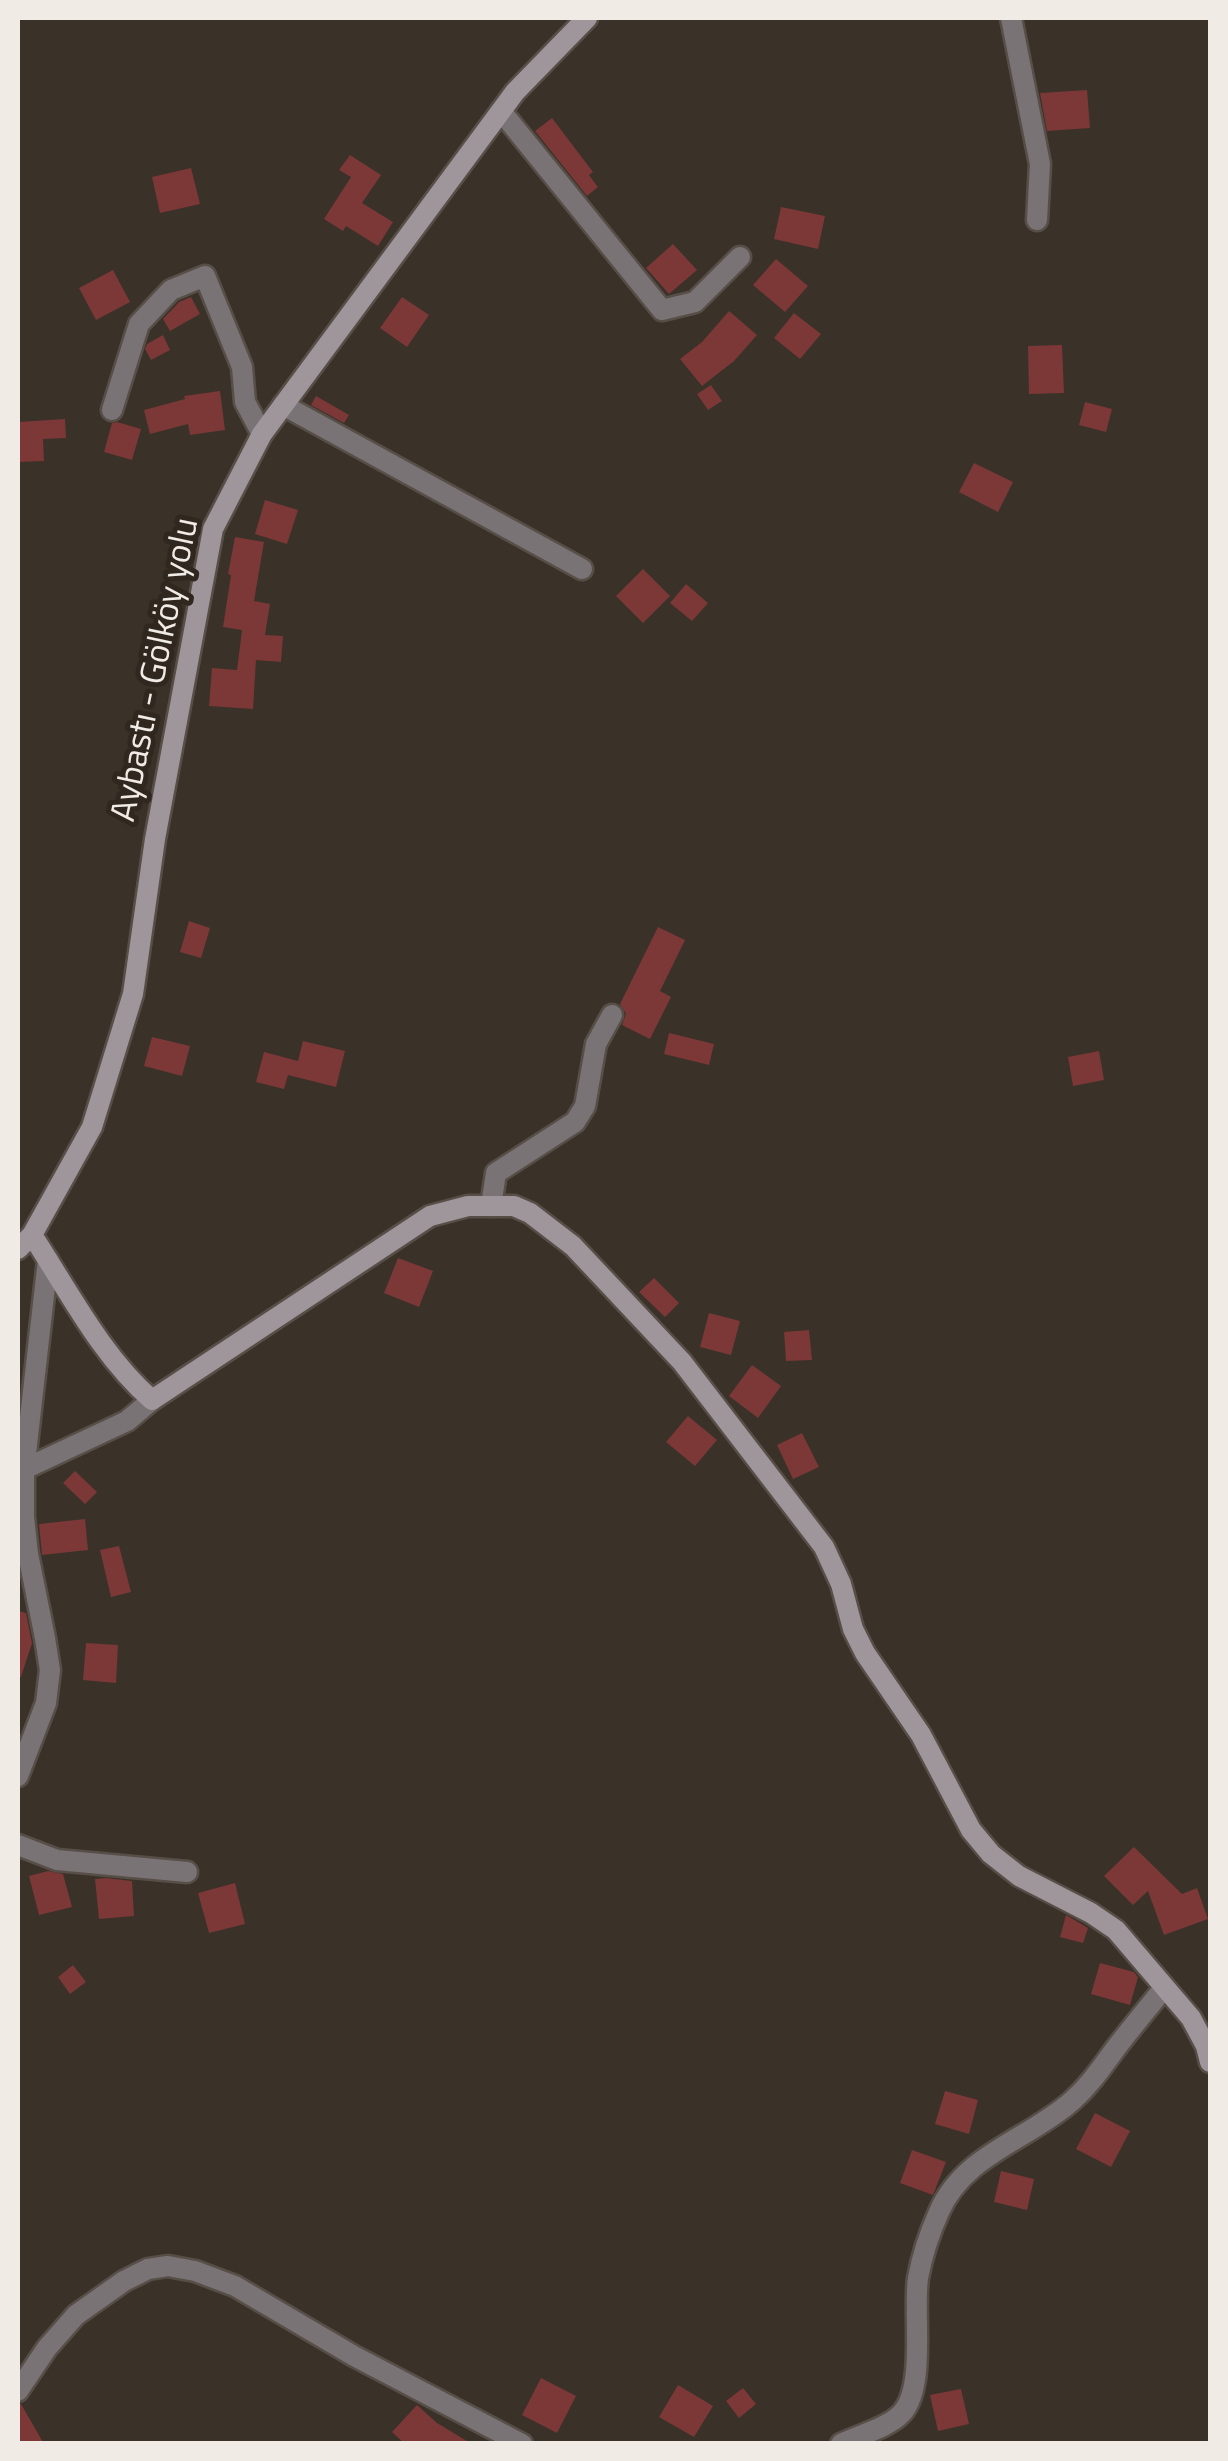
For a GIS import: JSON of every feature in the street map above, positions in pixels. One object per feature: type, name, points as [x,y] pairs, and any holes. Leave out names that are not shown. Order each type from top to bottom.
[{"type":"street","name":"Aybastı - Gölköy yolu","points":[[25,1242],[92,1127],[134,994],[155,839],[214,529],[262,434],[515,92],[587,18]]},
{"type":"street","points":[[1011,18],[1040,164],[1037,220]]},
{"type":"street","points":[[501,111],[662,310],[695,302],[740,257]]},
{"type":"street","points":[[112,410],[139,324],[171,290],[204,276],[242,367],[244,402],[262,434]]},
{"type":"street","points":[[283,406],[582,569]]},
{"type":"street","points":[[491,1206],[496,1173],[575,1122],[585,1106],[596,1044],[612,1016]]},
{"type":"street","points":[[21,1472],[127,1421],[152,1400],[430,1216],[468,1206],[514,1206],[530,1212],[573,1246],[682,1362],[799,1511],[824,1547],[864,1652],[921,1735],[971,1830],[991,1854],[1019,1876],[1116,1930],[1191,2018],[1210,2062]]},
{"type":"street","points":[[25,1242],[48,1260],[115,1362],[152,1400]]},
{"type":"street","points":[[18,1776],[46,1702],[50,1670],[28,1554],[21,1472],[48,1260]]},
{"type":"street","points":[[18,1845],[57,1860],[188,1872]]},
{"type":"street","points":[[841,2444],[900,2415],[910,2401],[916,2378],[918,2278],[939,2212],[950,2192],[986,2156],[1052,2118],[1074,2100],[1164,1988]]},
{"type":"street","points":[[18,2392],[47,2348],[76,2315],[124,2280],[148,2269],[168,2266],[235,2286],[354,2356],[522,2444]]},
{"type":"building","points":[[1087,90],[1090,128],[1047,131],[1040,93]]},
{"type":"building","points":[[552,118],[593,172],[589,175],[598,187],[587,196],[535,131]]},
{"type":"building","points":[[350,155],[381,175],[362,203],[393,222],[378,246],[346,226],[343,231],[324,219],[351,177],[339,170]]},
{"type":"building","points":[[191,168],[200,204],[160,213],[152,177]]},
{"type":"building","points":[[781,207],[825,216],[818,249],[774,239]]},
{"type":"building","points":[[673,244],[697,270],[669,294],[646,268]]},
{"type":"building","points":[[776,259],[808,286],[785,312],[753,285]]},
{"type":"building","points":[[113,270],[130,302],[96,320],[79,288]]},
{"type":"building","points":[[191,297],[200,314],[170,331],[163,319],[179,302]]},
{"type":"building","points":[[402,297],[429,315],[407,347],[380,328]]},
{"type":"building","points":[[729,311],[757,335],[734,361],[702,386],[680,359],[702,342]]},
{"type":"building","points":[[794,313],[821,334],[800,359],[774,338]]},
{"type":"building","points":[[163,335],[170,350],[151,360],[145,349],[147,344]]},
{"type":"building","points":[[1062,345],[1064,393],[1029,394],[1028,346]]},
{"type":"building","points":[[711,385],[722,401],[708,410],[697,394]]},
{"type":"building","points":[[220,391],[225,430],[190,435],[188,424],[150,434],[144,410],[185,399],[184,396]]},
{"type":"building","points":[[316,396],[349,415],[344,423],[311,405]]},
{"type":"building","points":[[1085,402],[1112,409],[1106,432],[1079,425]]},
{"type":"building","points":[[65,419],[66,438],[43,439],[44,461],[18,462],[18,422]]},
{"type":"building","points":[[112,423],[141,429],[132,460],[104,452]]},
{"type":"building","points":[[974,463],[1013,482],[998,512],[959,492]]},
{"type":"building","points":[[265,500],[298,510],[287,544],[255,534]]},
{"type":"building","points":[[235,537],[264,542],[254,601],[270,604],[265,635],[283,636],[281,662],[256,660],[253,709],[209,706],[212,668],[237,670],[242,630],[223,627]]},
{"type":"building","points":[[643,569],[670,596],[643,623],[616,596]]},
{"type":"building","points":[[686,584],[708,603],[692,621],[670,603]]},
{"type":"building","points":[[189,921],[210,928],[201,958],[180,952]]},
{"type":"building","points":[[658,927],[685,940],[660,991],[671,997],[650,1039],[622,1025],[626,1014],[620,1004]]},
{"type":"building","points":[[669,1033],[714,1044],[709,1065],[664,1054]]},
{"type":"building","points":[[152,1037],[190,1046],[182,1076],[144,1066]]},
{"type":"building","points":[[303,1041],[345,1051],[336,1087],[288,1075],[284,1089],[256,1082],[264,1052],[298,1061]]},
{"type":"building","points":[[1099,1051],[1104,1080],[1073,1086],[1068,1057]]},
{"type":"building","points":[[398,1258],[433,1271],[419,1307],[384,1293]]},
{"type":"building","points":[[654,1278],[679,1303],[665,1317],[639,1292]]},
{"type":"building","points":[[709,1313],[740,1321],[731,1355],[700,1347]]},
{"type":"building","points":[[809,1330],[812,1360],[786,1361],[784,1332]]},
{"type":"building","points":[[752,1365],[781,1386],[758,1418],[729,1396]]},
{"type":"building","points":[[688,1416],[717,1440],[695,1466],[666,1442]]},
{"type":"building","points":[[802,1433],[819,1467],[793,1479],[777,1445]]},
{"type":"building","points":[[75,1471],[97,1492],[85,1504],[63,1483]]},
{"type":"building","points":[[85,1519],[88,1550],[42,1555],[39,1524]]},
{"type":"building","points":[[119,1546],[131,1592],[111,1597],[100,1550]]},
{"type":"building","points":[[18,1611],[26,1613],[32,1643],[21,1677],[18,1677]]},
{"type":"building","points":[[86,1643],[118,1645],[116,1683],[83,1680]]},
{"type":"building","points":[[1134,1847],[1182,1894],[1197,1888],[1208,1919],[1164,1935],[1148,1891],[1133,1905],[1104,1876]]},
{"type":"building","points":[[48,1871],[63,1874],[72,1907],[39,1915],[29,1876]]},
{"type":"building","points":[[95,1879],[132,1881],[134,1916],[99,1919]]},
{"type":"building","points":[[235,1883],[245,1924],[209,1933],[198,1893]]},
{"type":"building","points":[[1066,1915],[1088,1928],[1083,1943],[1060,1937]]},
{"type":"building","points":[[1100,1963],[1134,1972],[1138,1977],[1130,2005],[1091,1994]]},
{"type":"building","points":[[73,1965],[86,1982],[70,1994],[58,1977]]},
{"type":"building","points":[[945,2091],[978,2100],[969,2134],[935,2124]]},
{"type":"building","points":[[1095,2113],[1130,2131],[1111,2167],[1076,2149]]},
{"type":"building","points":[[912,2150],[946,2162],[933,2195],[900,2183]]},
{"type":"building","points":[[1001,2171],[1034,2179],[1027,2210],[994,2202]]},
{"type":"building","points":[[541,2378],[576,2396],[557,2433],[522,2415]]},
{"type":"building","points":[[678,2385],[713,2406],[694,2437],[659,2417]]},
{"type":"building","points":[[743,2388],[756,2404],[739,2418],[726,2401]]},
{"type":"building","points":[[961,2389],[969,2424],[938,2431],[930,2395]]},
{"type":"building","points":[[21,2404],[44,2444],[18,2444]]},
{"type":"building","points":[[417,2405],[437,2423],[472,2444],[405,2444],[392,2432]]}]
